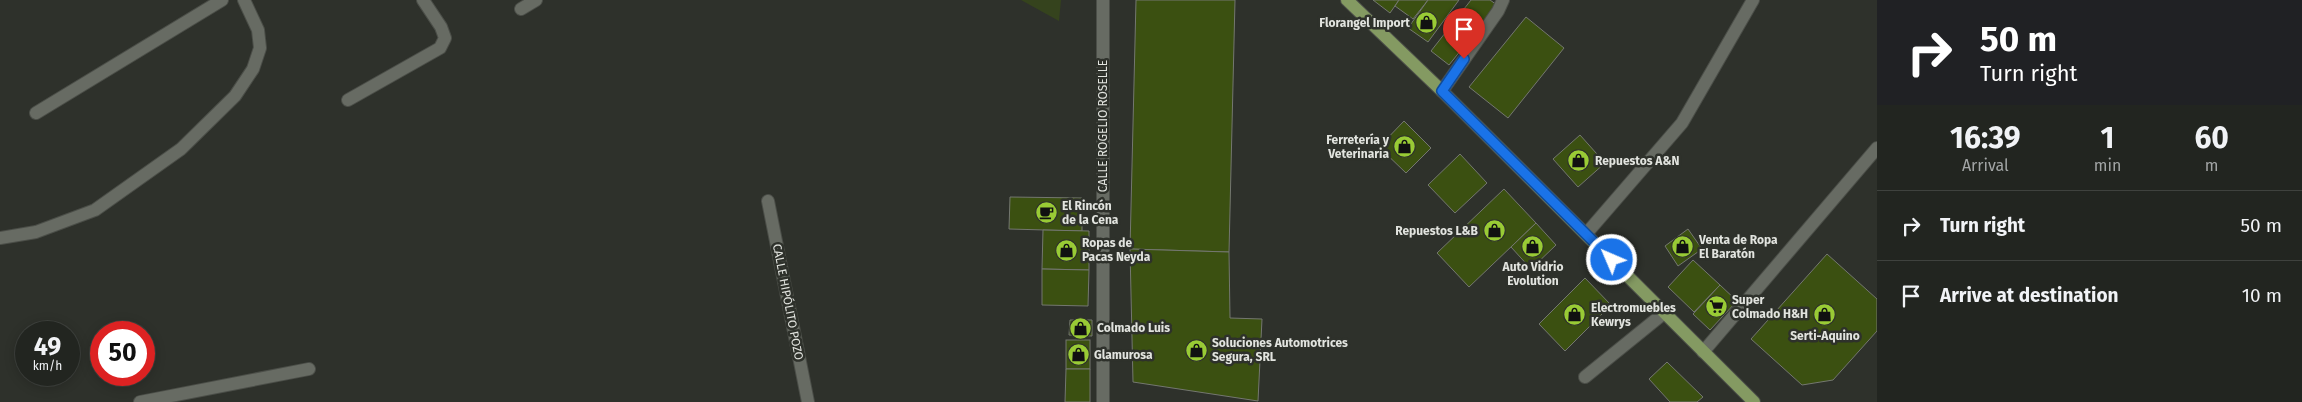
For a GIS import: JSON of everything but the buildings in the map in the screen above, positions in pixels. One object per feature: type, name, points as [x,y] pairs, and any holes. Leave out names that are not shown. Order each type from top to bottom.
[{"type":"main road","points":[[1350,1],[1754,402]]},
{"type":"street","points":[[36,113],[222,0]]},
{"type":"street","points":[[0,238],[36,232],[96,210],[180,149],[235,96],[254,70],[260,48],[258,30],[244,0]]},
{"type":"street","points":[[348,100],[440,48],[444,38],[441,27],[423,0]]},
{"type":"street","points":[[520,9],[536,0]]},
{"type":"street","name":"CALLE ROGELIO ROSELLE","points":[[1103,0],[1104,402]]},
{"type":"street","points":[[1442,91],[1498,11],[1503,0]]},
{"type":"street","points":[[1586,234],[1682,123],[1753,0]]},
{"type":"street","points":[[1703,352],[1877,148]]},
{"type":"street","name":"CALLE HIPÓLITO POZO","points":[[768,201],[808,402]]},
{"type":"street","points":[[1585,377],[1664,313]]},
{"type":"street","points":[[140,402],[309,369]]},
{"type":"green space","points":[[1021,0],[1061,0],[1059,21]]},
{"type":"place","name":"Florangel Import","points":[[1426,23]]},
{"type":"place","name":"Ferretería y Veterinaria","points":[[1405,147]]},
{"type":"place","name":"Repuestos A&N","points":[[1579,161]]},
{"type":"place","name":"El Rincón de la Cena","points":[[1046,213]]},
{"type":"place","name":"Repuestos L&B","points":[[1494,231]]},
{"type":"place","name":"Auto Vidrio Evolution","points":[[1533,246]]},
{"type":"place","name":"Venta de Ropa El Baratón","points":[[1683,247]]},
{"type":"place","name":"Ropas de Pacas Neyda","points":[[1066,250]]},
{"type":"place","name":"Super Colmado H&H","points":[[1716,307]]},
{"type":"place","name":"Electromuebles Kewrys","points":[[1575,315]]},
{"type":"place","name":"Serti-Aquino","points":[[1825,315]]},
{"type":"place","name":"Colmado Luis","points":[[1081,328]]},
{"type":"place","name":"Soluciones Automotrices Segura, SRL","points":[[1196,350]]},
{"type":"place","name":"Glamurosa","points":[[1078,355]]},
{"type":"route","points":[[1464,59],[1442,91],[1612,260]]}]
